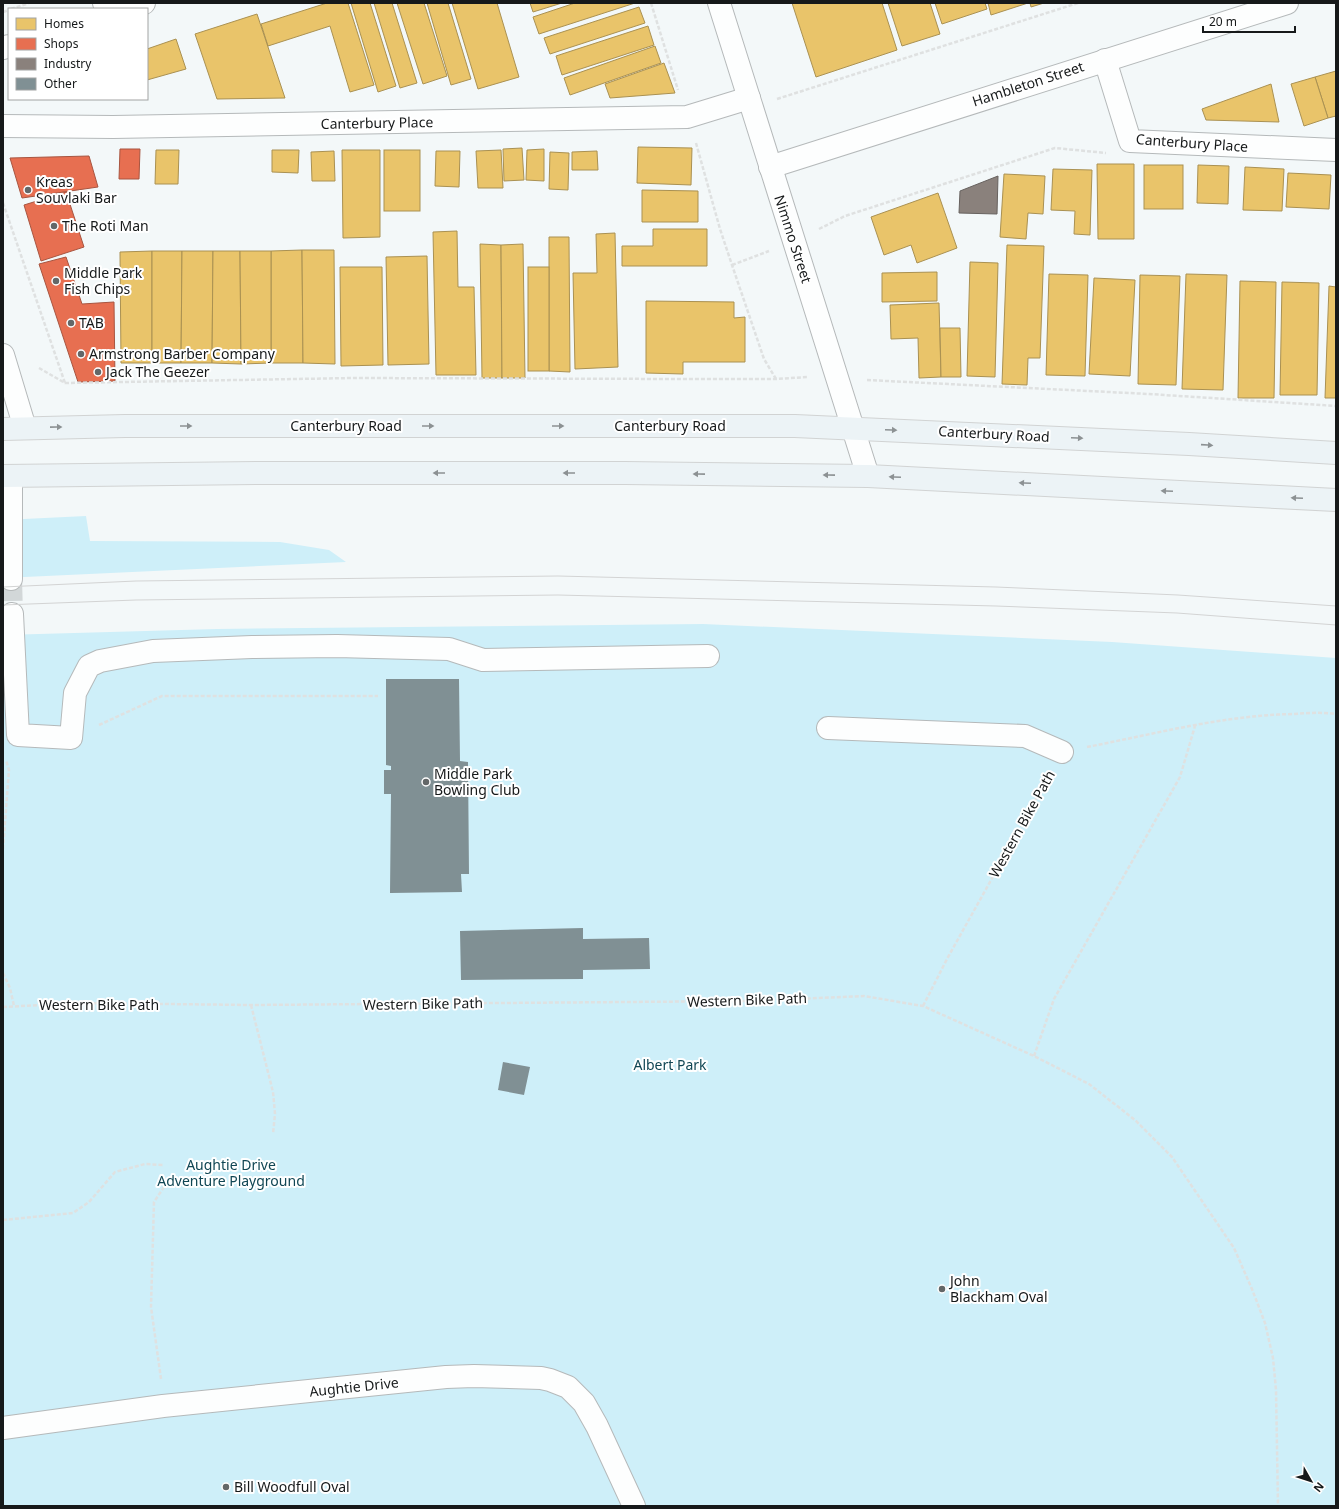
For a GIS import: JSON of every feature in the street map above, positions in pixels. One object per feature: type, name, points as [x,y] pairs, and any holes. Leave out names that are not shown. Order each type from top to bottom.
[{"type":"main road","name":"Canterbury Road","points":[[3,429],[125,426],[795,426],[1174,443],[1336,452]]},
{"type":"main road","points":[[7,476],[261,473],[868,476],[1336,500]]},
{"type":"street","points":[[129,8],[144,3]]},
{"type":"street","name":"Nimmo Street","points":[[718,3],[868,476]]},
{"type":"street","name":"Hambleton Street","points":[[770,167],[1287,3]]},
{"type":"street","name":"Canterbury Place","points":[[1105,60],[1130,141],[1336,150]]},
{"type":"street","name":"Canterbury Place","points":[[3,126],[113,128],[687,117],[751,104]]},
{"type":"street","points":[[3,355],[25,428]]},
{"type":"street","points":[[7,476],[11,579]]},
{"type":"street","points":[[12,614],[18,735],[70,738],[75,693],[89,666],[100,661],[153,651],[252,647],[337,646],[449,649],[482,660],[708,656]]},
{"type":"street","points":[[828,728],[1025,736],[1062,752]]},
{"type":"street","name":"Aughtie Drive","points":[[3,1428],[163,1406],[446,1378],[474,1376],[517,1376],[546,1379],[568,1387],[584,1403],[597,1426],[634,1506]]},
{"type":"path","points":[[13,8],[29,3]]},
{"type":"path","points":[[651,3],[694,135],[720,229],[764,358],[776,379]]},
{"type":"path","points":[[751,104],[770,102],[1078,3]]},
{"type":"path","points":[[732,265],[794,242],[845,216],[1055,148],[1107,153]]},
{"type":"path","points":[[3,202],[65,383]]},
{"type":"path","points":[[39,368],[65,383],[353,378],[776,379],[813,377],[1149,394],[1336,406]]},
{"type":"path","points":[[70,738],[162,696],[378,696]]},
{"type":"path","points":[[1062,752],[1239,717],[1279,714],[1336,714]]},
{"type":"path","points":[[1034,1056],[1054,999],[1180,777],[1196,726]]},
{"type":"path","name":"Western Bike Path","points":[[3,1007],[81,1003],[251,1005],[752,1001],[864,996],[923,1006],[947,959],[1062,752]]},
{"type":"path","points":[[3,849],[9,770],[5,756]]},
{"type":"path","points":[[3,973],[10,988],[14,1006]]},
{"type":"path","points":[[251,1005],[273,1092],[275,1114],[272,1134]]},
{"type":"path","points":[[923,1006],[1034,1056],[1089,1084],[1135,1120],[1172,1157],[1234,1248],[1265,1323],[1273,1358],[1276,1390],[1278,1506]]},
{"type":"path","points":[[3,1220],[73,1213],[89,1202],[115,1172],[145,1164],[163,1165]]},
{"type":"path","points":[[163,1406],[162,1384],[151,1307],[154,1202],[168,1181]]},
{"type":"green space","points":[[86,516],[90,541],[280,542],[329,550],[346,562],[3,578],[3,520]]},
{"type":"green space","name":"Albert Park","points":[[703,624],[1112,642],[1336,658],[1336,1506],[3,1506],[3,635],[217,629]]},
{"type":"building: Homes","points":[[327,3],[348,3],[374,85],[350,92],[330,26],[268,46],[261,24]]},
{"type":"building: Homes","points":[[351,3],[370,3],[396,86],[378,92]]},
{"type":"building: Homes","points":[[374,3],[392,3],[417,83],[400,88]]},
{"type":"building: Homes","points":[[397,3],[424,3],[447,76],[423,84]]},
{"type":"building: Homes","points":[[427,3],[448,3],[471,79],[451,85]]},
{"type":"building: Homes","points":[[452,3],[497,3],[519,77],[478,89]]},
{"type":"building: Homes","points":[[530,3],[562,3],[533,12]]},
{"type":"building: Homes","points":[[575,3],[635,3],[539,34],[533,17]]},
{"type":"building: Homes","points":[[792,3],[882,3],[897,50],[816,77]]},
{"type":"building: Homes","points":[[888,3],[930,3],[940,34],[902,46]]},
{"type":"building: Homes","points":[[935,3],[985,3],[987,9],[942,24]]},
{"type":"building: Homes","points":[[988,3],[1028,3],[991,15]]},
{"type":"building: Homes","points":[[1030,3],[1044,3],[1031,7]]},
{"type":"building: Homes","points":[[639,7],[645,23],[550,54],[544,38]]},
{"type":"building: Homes","points":[[257,14],[285,98],[217,99],[195,34]]},
{"type":"building: Homes","points":[[648,26],[654,45],[562,75],[556,56]]},
{"type":"building: Homes","points":[[176,39],[186,69],[148,80],[148,49]]},
{"type":"building: Homes","points":[[655,46],[661,63],[570,95],[564,78]]},
{"type":"building: Homes","points":[[664,63],[675,93],[610,98],[605,84]]},
{"type":"building: Homes","points":[[1336,71],[1336,116],[1328,118],[1315,77]]},
{"type":"building: Homes","points":[[1315,77],[1328,118],[1304,126],[1291,84]]},
{"type":"building: Homes","points":[[1271,84],[1279,122],[1206,120],[1202,109]]},
{"type":"building: Homes","points":[[638,147],[692,148],[691,185],[637,183]]},
{"type":"building: Homes","points":[[522,148],[524,180],[504,181],[503,149]]},
{"type":"building: Homes","points":[[544,149],[544,181],[526,180],[527,150]]},
{"type":"building: Homes","points":[[156,150],[179,150],[178,184],[155,184]]},
{"type":"building: Homes","points":[[272,150],[299,150],[298,173],[272,172]]},
{"type":"building: Homes","points":[[342,150],[380,150],[380,237],[343,238]]},
{"type":"building: Homes","points":[[384,150],[420,150],[420,211],[384,211]]},
{"type":"building: Homes","points":[[501,150],[503,188],[478,188],[476,151]]},
{"type":"building: Homes","points":[[334,151],[335,181],[312,181],[311,152]]},
{"type":"building: Homes","points":[[436,151],[460,151],[459,187],[435,186]]},
{"type":"building: Homes","points":[[597,151],[598,170],[572,170],[572,152]]},
{"type":"building: Homes","points":[[550,152],[569,153],[568,190],[549,189]]},
{"type":"building: Homes","points":[[1097,164],[1134,164],[1134,239],[1098,239]]},
{"type":"building: Homes","points":[[1144,165],[1183,165],[1183,209],[1144,209]]},
{"type":"building: Homes","points":[[1198,165],[1229,166],[1228,204],[1197,203]]},
{"type":"building: Homes","points":[[1245,167],[1284,169],[1282,211],[1243,210]]},
{"type":"building: Homes","points":[[1053,169],[1092,170],[1090,235],[1074,234],[1075,211],[1051,210]]},
{"type":"building: Homes","points":[[1288,173],[1331,175],[1329,209],[1286,207]]},
{"type":"building: Homes","points":[[1004,174],[1045,176],[1043,214],[1028,213],[1026,239],[1000,237]]},
{"type":"building: Homes","points":[[642,190],[698,191],[698,222],[642,222]]},
{"type":"building: Homes","points":[[938,193],[957,248],[917,263],[911,245],[884,255],[871,217]]},
{"type":"building: Homes","points":[[653,229],[707,229],[707,266],[622,266],[622,246],[653,246]]},
{"type":"building: Homes","points":[[457,231],[458,287],[474,287],[476,375],[436,375],[433,232]]},
{"type":"building: Homes","points":[[615,233],[618,367],[575,369],[573,273],[597,273],[596,234]]},
{"type":"building: Homes","points":[[549,237],[569,237],[570,372],[549,371]]},
{"type":"building: Homes","points":[[480,244],[501,245],[502,378],[482,378]]},
{"type":"building: Homes","points":[[523,244],[525,378],[502,378],[501,245]]},
{"type":"building: Homes","points":[[1007,245],[1044,246],[1040,358],[1028,358],[1027,385],[1002,384]]},
{"type":"building: Homes","points":[[302,250],[303,363],[271,363],[271,251]]},
{"type":"building: Homes","points":[[302,250],[334,250],[335,364],[303,363]]},
{"type":"building: Homes","points":[[152,251],[152,363],[121,363],[120,252]]},
{"type":"building: Homes","points":[[152,251],[182,251],[181,363],[152,363]]},
{"type":"building: Homes","points":[[182,251],[213,251],[212,363],[181,363]]},
{"type":"building: Homes","points":[[213,251],[240,251],[241,364],[212,363]]},
{"type":"building: Homes","points":[[240,251],[271,251],[271,363],[241,364]]},
{"type":"building: Homes","points":[[427,256],[429,364],[388,365],[386,257]]},
{"type":"building: Homes","points":[[970,262],[998,263],[995,377],[967,376]]},
{"type":"building: Homes","points":[[340,267],[382,267],[383,365],[341,366]]},
{"type":"building: Homes","points":[[528,267],[549,267],[549,371],[528,371]]},
{"type":"building: Homes","points":[[937,272],[937,301],[882,302],[882,273]]},
{"type":"building: Homes","points":[[1049,274],[1088,275],[1085,376],[1046,375]]},
{"type":"building: Homes","points":[[1186,274],[1227,275],[1223,390],[1182,389]]},
{"type":"building: Homes","points":[[1140,275],[1180,276],[1176,385],[1138,384]]},
{"type":"building: Homes","points":[[1094,278],[1135,280],[1130,376],[1089,374]]},
{"type":"building: Homes","points":[[1240,281],[1276,282],[1274,398],[1238,398]]},
{"type":"building: Homes","points":[[1282,282],[1319,283],[1317,395],[1280,395]]},
{"type":"building: Homes","points":[[1329,286],[1336,287],[1336,398],[1325,398]]},
{"type":"building: Homes","points":[[646,301],[734,302],[734,318],[745,317],[745,362],[683,362],[683,374],[646,373]]},
{"type":"building: Homes","points":[[939,303],[941,377],[919,378],[918,338],[891,339],[890,305]]},
{"type":"building: Homes","points":[[940,328],[960,328],[961,377],[941,377]]},
{"type":"building: Shops","points":[[120,149],[140,149],[139,179],[119,179]]},
{"type":"building: Shops","points":[[89,156],[98,187],[22,198],[10,158]]},
{"type":"building: Shops","name":"The Roti Man","points":[[66,192],[84,247],[41,261],[24,205]]},
{"type":"building: Shops","points":[[66,257],[82,304],[114,302],[115,381],[78,382],[39,264]]},
{"type":"building: Industry","points":[[998,176],[997,214],[959,213],[960,191]]},
{"type":"building: Other","name":"Middle Park Bowling Club","points":[[386,679],[459,679],[460,761],[468,762],[469,874],[461,874],[462,892],[390,893],[391,794],[384,794],[384,770],[391,770],[391,766],[386,765]]},
{"type":"building: Other","points":[[583,928],[583,939],[649,938],[650,969],[583,970],[583,979],[461,980],[460,931]]},
{"type":"building: Other","points":[[503,1062],[530,1067],[524,1095],[498,1090]]},
{"type":"tunnel","points":[[11,579],[12,614]]},
{"type":"tram line","points":[[3,587],[136,581],[558,576],[996,587],[1178,595],[1336,606]]},
{"type":"tram line","points":[[3,605],[136,600],[558,595],[996,606],[1177,613],[1336,625]]},
{"type":"place","name":"Kreas Souvlaki Bar","points":[[28,190]]},
{"type":"place","name":"The Roti Man","points":[[54,226]]},
{"type":"place","name":"Middle Park Fish Chips","points":[[56,281]]},
{"type":"place","name":"TAB","points":[[71,323]]},
{"type":"place","name":"Armstrong Barber Company","points":[[81,354]]},
{"type":"place","name":"Jack The Geezer","points":[[98,372]]},
{"type":"place","name":"Middle Park Bowling Club","points":[[426,782]]},
{"type":"place","name":"John Blackham Oval","points":[[942,1289]]},
{"type":"place","name":"Bill Woodfull Oval","points":[[226,1487]]},
{"type":"park label","name":"Aughtie Drive Adventure Playground","points":[[231,1174]]}]
